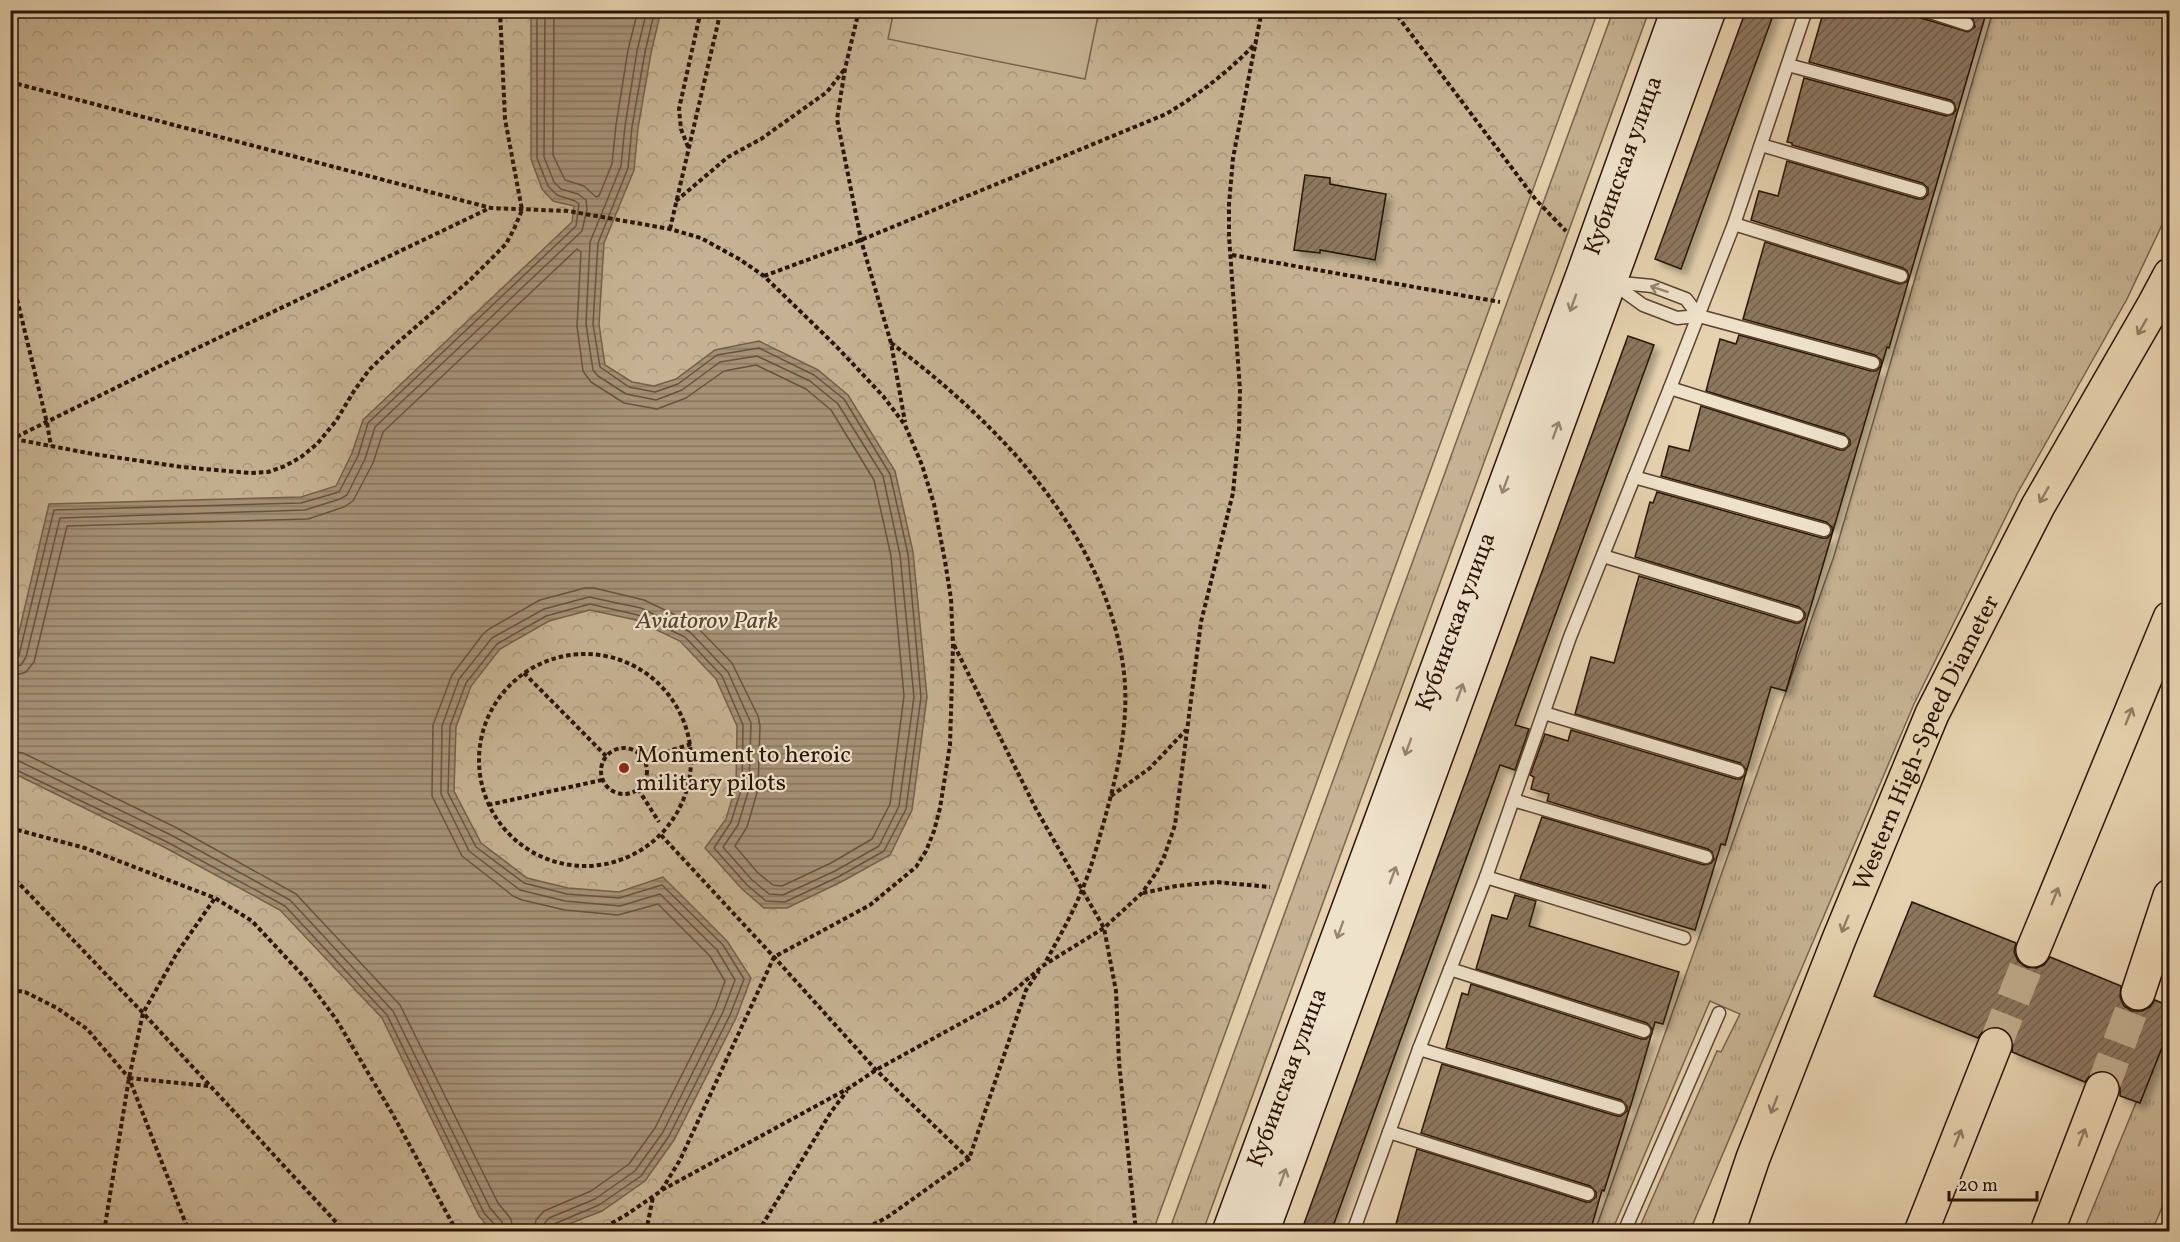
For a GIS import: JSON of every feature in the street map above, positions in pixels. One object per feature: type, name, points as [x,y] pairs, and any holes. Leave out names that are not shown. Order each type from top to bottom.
[{"type":"main road","name":"Кубинская улица","points":[[1262,1232],[1597,277],[1678,10]]},
{"type":"main road","name":"Кубинская улица","points":[[1229,1232],[1597,277],[1709,10]]},
{"type":"main road","name":"Western High-Speed Diameter","points":[[1728,1232],[1753,1158],[1839,939],[1932,714],[2038,506],[2169,275]]},
{"type":"main road","points":[[2033,950],[2169,618]]},
{"type":"main road","points":[[2138,993],[2169,896]]},
{"type":"main road","points":[[1921,1232],[1995,1045]]},
{"type":"main road","points":[[2047,1232],[2102,1089]]},
{"type":"main road","points":[[1719,1232],[1753,1158]]},
{"type":"lane","points":[[1353,1232],[1419,1049],[1486,877],[1570,636],[1734,224],[1806,10]]},
{"type":"lane","points":[[1924,10],[1967,24]]},
{"type":"lane","points":[[1788,64],[1947,108]]},
{"type":"lane","points":[[1761,145],[1920,191]]},
{"type":"lane","points":[[1734,224],[1901,276]]},
{"type":"lane","points":[[1597,277],[1652,286],[1686,299],[1699,316]]},
{"type":"lane","points":[[1597,277],[1643,305],[1677,318],[1699,316],[1873,363]]},
{"type":"lane","points":[[1670,388],[1842,442]]},
{"type":"lane","points":[[1634,477],[1824,530]]},
{"type":"lane","points":[[1603,556],[1797,615]]},
{"type":"lane","points":[[1544,713],[1738,771]]},
{"type":"lane","points":[[1513,800],[1706,857]]},
{"type":"lane","points":[[1486,877],[1684,938]]},
{"type":"lane","points":[[1450,969],[1644,1031]]},
{"type":"lane","points":[[1624,1232],[1719,1012]]},
{"type":"lane","points":[[1419,1049],[1619,1108]]},
{"type":"lane","points":[[1389,1132],[1588,1194]]},
{"type":"path","points":[[12,440],[182,467],[250,473],[268,472],[285,466],[317,444],[336,421],[354,391],[376,363],[470,280],[506,244],[522,210],[505,119],[500,10]]},
{"type":"path","points":[[689,148],[681,129],[679,109],[701,10]]},
{"type":"path","points":[[670,229],[721,10]]},
{"type":"path","points":[[859,10],[845,69],[837,119],[861,240],[891,343],[905,425]]},
{"type":"path","points":[[596,1232],[661,1191],[1003,1000],[1044,965],[1104,928],[1142,893],[1164,857],[1175,825],[1200,631],[1233,493],[1240,390],[1229,204],[1233,158],[1262,10]]},
{"type":"path","points":[[1393,10],[1536,200]]},
{"type":"path","points":[[764,276],[861,240],[1166,114],[1192,99],[1235,64],[1257,42]]},
{"type":"path","points":[[676,201],[728,157],[761,139],[827,92],[845,69]]},
{"type":"path","points":[[10,82],[490,208],[568,211],[670,229],[701,238],[764,276],[884,396],[905,425],[922,465],[934,504],[951,599],[953,645],[950,745],[940,808],[926,851],[916,867],[870,905],[774,957],[680,1160],[661,1191]]},
{"type":"path","points":[[12,440],[165,363],[490,208]]},
{"type":"path","points":[[1232,255],[1500,302]]},
{"type":"path","points":[[10,270],[51,446]]},
{"type":"path","points":[[860,1232],[890,1216],[969,1159],[1026,990],[1044,965],[1083,889],[1111,796],[1122,746],[1125,690],[1123,661],[1116,629],[1092,565],[1077,537],[1028,470],[982,422],[929,371],[891,343]]},
{"type":"path","points":[[10,525],[14,510]]},
{"type":"path","points":[[953,645],[1036,809],[1104,928],[1116,991],[1119,1062],[1136,1232]]},
{"type":"path","points":[[585,654],[606,656],[627,662],[646,672],[676,704],[691,744],[692,764],[689,784],[674,820],[661,836],[643,850],[623,860],[601,866],[578,867],[555,863],[534,854],[515,841],[500,824],[488,805],[481,784],[478,764],[485,722],[508,687],[524,673],[543,662],[563,656],[585,654]]},
{"type":"path","points":[[524,673],[606,756]]},
{"type":"path","points":[[1111,796],[1150,768],[1187,730]]},
{"type":"path","points":[[644,759],[691,744]]},
{"type":"path","points":[[621,748],[638,752],[644,759],[647,775],[644,783],[630,794],[614,792],[602,780],[602,763],[606,756],[613,750],[621,748]]},
{"type":"path","points":[[488,805],[602,780]]},
{"type":"path","points":[[638,789],[659,822]]},
{"type":"path","points":[[10,828],[85,848],[215,898],[252,921],[306,979],[336,1019],[392,1113],[457,1232]]},
{"type":"path","points":[[661,836],[876,1070],[969,1159]]},
{"type":"path","points":[[10,874],[143,1013],[345,1232]]},
{"type":"path","points":[[1142,893],[1176,886],[1216,882],[1270,887]]},
{"type":"path","points":[[104,1232],[129,1078],[143,1013],[177,953],[215,898]]},
{"type":"path","points":[[10,990],[25,992],[57,1008],[87,1029],[129,1078],[189,1232]]},
{"type":"path","points":[[129,1078],[210,1086]]},
{"type":"path","points":[[758,1232],[831,1112],[849,1088]]},
{"type":"path","points":[[646,1232],[653,1196]]},
{"type":"green space","points":[[894,10],[1099,11],[1085,79],[888,39]]},
{"type":"green space","name":"Aviatorov Park","points":[[10,11],[1598,11],[1153,1231],[11,1231]]},
{"type":"green space","points":[[1613,11],[1649,11],[1203,1231],[1169,1231]]},
{"type":"green space","points":[[1993,11],[2169,11],[2169,210],[2127,299],[2017,494],[1914,704],[1690,1231],[1638,1231],[1717,1051],[1721,1052],[1740,1014],[1710,1001],[1612,1231],[1595,1231],[1834,556]]},
{"type":"green space","points":[[2169,1022],[2169,1191],[2152,1231],[2083,1232]]},
{"type":"water","points":[[531,11],[661,11],[638,128],[634,170],[604,243],[599,324],[605,365],[632,382],[654,386],[676,379],[715,350],[759,341],[818,370],[848,395],[895,471],[913,552],[927,697],[912,810],[890,855],[787,908],[764,908],[742,889],[705,848],[726,819],[736,786],[737,726],[716,679],[680,641],[636,620],[590,610],[549,621],[500,649],[471,686],[456,727],[454,791],[481,843],[527,878],[568,888],[619,892],[663,877],[727,941],[751,978],[736,1018],[674,1140],[645,1181],[602,1211],[551,1231],[493,1232],[479,1216],[382,1018],[280,910],[164,847],[11,772],[11,666],[49,504],[301,497],[336,486],[352,453],[363,420],[572,222],[574,206],[553,201],[542,189],[531,159]]},
{"type":"building","points":[[1746,10],[1775,10],[1681,269],[1655,259]]},
{"type":"building","points":[[1824,10],[1857,10],[1882,18],[1883,10],[1916,10],[1921,18],[1968,32],[1975,27],[1973,19],[1952,10],[1987,10],[1889,348],[1887,347],[1786,691],[1771,687],[1746,773],[1746,769],[1740,763],[1575,714],[1591,657],[1614,663],[1639,576],[1795,623],[1805,618],[1805,613],[1799,607],[1635,557],[1650,502],[1653,503],[1657,492],[1822,538],[1827,538],[1832,533],[1832,527],[1826,522],[1661,476],[1669,446],[1689,451],[1701,406],[1840,450],[1850,445],[1850,440],[1844,434],[1706,391],[1720,339],[1736,344],[1739,335],[1871,371],[1876,371],[1881,366],[1881,360],[1875,355],[1743,319],[1765,242],[1899,284],[1906,282],[1909,278],[1907,271],[1903,268],[1751,220],[1759,191],[1778,196],[1787,161],[1923,199],[1928,194],[1928,188],[1922,183],[1787,142],[1804,78],[1946,116],[1953,114],[1956,110],[1954,103],[1950,100],[1809,62]]},
{"type":"building","points":[[1305,175],[1330,178],[1330,184],[1386,194],[1375,260],[1320,250],[1320,253],[1294,250]]},
{"type":"building","points":[[1628,336],[1654,345],[1515,725],[1529,729],[1515,770],[1500,765],[1331,1232],[1301,1232]]},
{"type":"building","points":[[1571,730],[1736,779],[1746,774],[1725,845],[1721,844],[1695,930],[1520,879],[1542,817],[1704,865],[1711,863],[1714,859],[1712,852],[1708,849],[1547,801],[1549,794],[1531,789],[1534,777],[1530,775],[1545,734],[1568,741]]},
{"type":"building","points":[[1515,895],[1536,901],[1529,926],[1679,972],[1663,1024],[1655,1022],[1652,1032],[1647,1023],[1476,969],[1492,915],[1507,919]]},
{"type":"building","points":[[1912,902],[2016,943],[2014,952],[2018,961],[2026,967],[2036,968],[2044,965],[2050,957],[2121,986],[2120,997],[2124,1006],[2132,1011],[2142,1011],[2150,1007],[2155,1000],[2169,1006],[2169,1030],[2140,1103],[2120,1096],[2117,1078],[2109,1072],[2099,1071],[2090,1075],[2085,1082],[2012,1052],[2013,1042],[2010,1034],[2002,1028],[1992,1027],[1983,1031],[1978,1038],[1874,996]]},
{"type":"building","points":[[1471,984],[1641,1039],[1646,1039],[1651,1035],[1590,1232],[1420,1232],[1396,1224],[1417,1149],[1586,1202],[1596,1197],[1596,1192],[1590,1186],[1421,1133],[1442,1064],[1617,1116],[1627,1111],[1627,1106],[1621,1100],[1446,1048],[1462,993],[1468,995]]},
{"type":"tunnel","points":[[1995,1045],[2033,950]]},
{"type":"tunnel","points":[[2102,1089],[2138,993]]},
{"type":"place","name":"Monument to heroic military pilots","points":[[624,768]]}]
